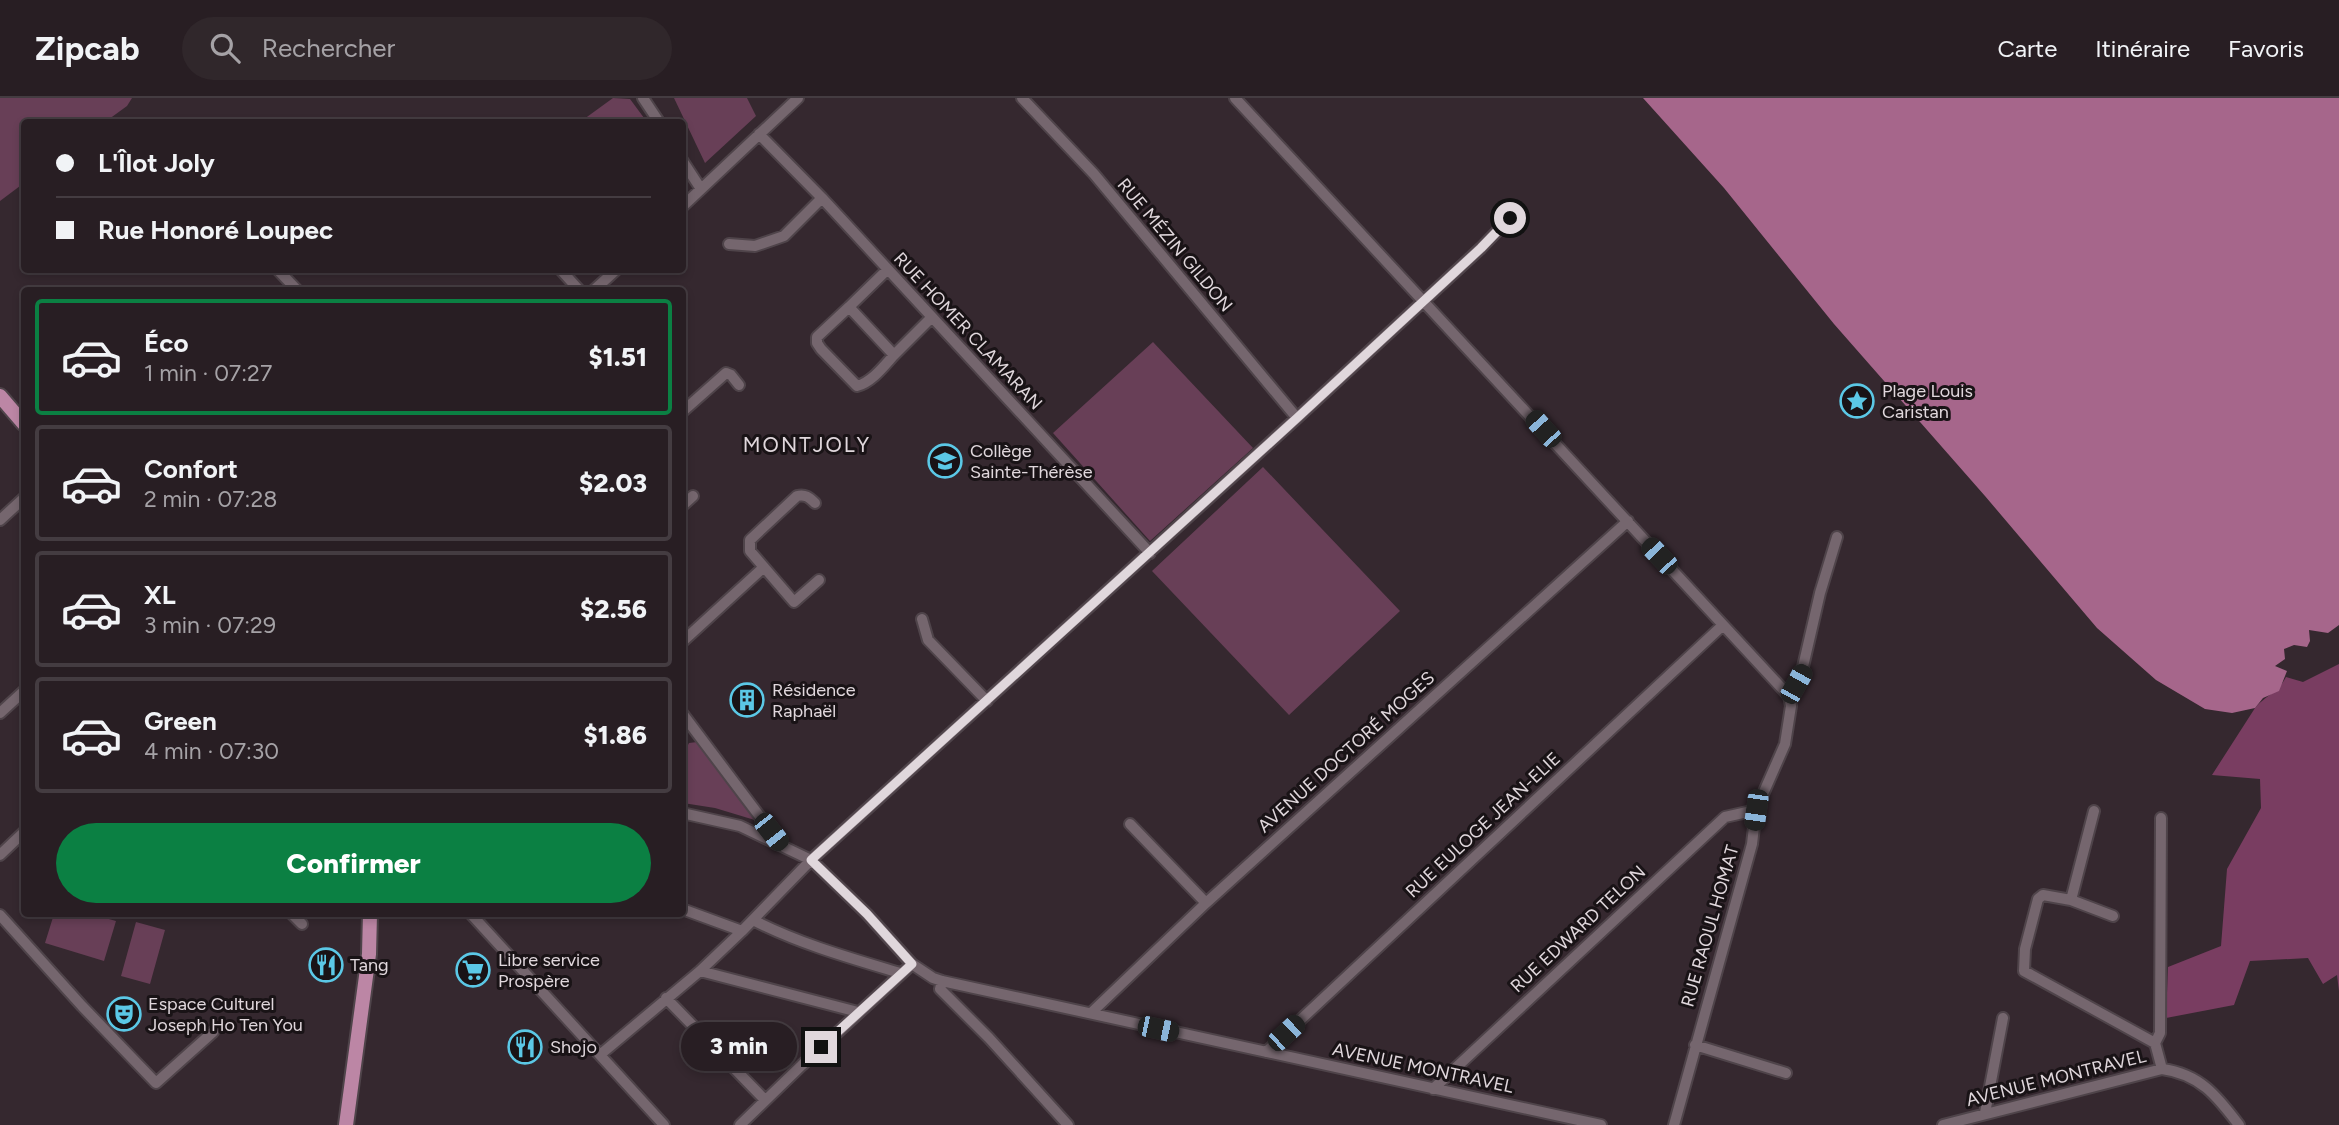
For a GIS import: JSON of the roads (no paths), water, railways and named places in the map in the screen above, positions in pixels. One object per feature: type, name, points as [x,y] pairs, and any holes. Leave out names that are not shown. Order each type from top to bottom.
[{"type":"main road","points":[[0,396],[21,420]]},
{"type":"main road","points":[[346,1125],[369,954],[370,917]]},
{"type":"main road","points":[[369,954],[379,917]]},
{"type":"street","points":[[643,98],[657,119]]},
{"type":"street","points":[[686,203],[797,98]]},
{"type":"street","name":"RUE MÉZIN GILDON","points":[[1022,98],[1094,174],[1297,418]]},
{"type":"street","points":[[1235,98],[1789,696]]},
{"type":"street","name":"RUE HOMER CLAMARAN","points":[[759,134],[822,198],[1150,552]]},
{"type":"street","points":[[686,164],[706,185]]},
{"type":"street","points":[[729,244],[755,246],[784,236],[822,198]]},
{"type":"street","points":[[601,1054],[700,971],[743,931],[811,860],[1297,418],[1488,242],[1510,218]]},
{"type":"street","points":[[887,270],[817,337],[821,349],[859,386],[873,377],[932,317]]},
{"type":"street","points":[[281,273],[294,287]]},
{"type":"street","points":[[564,273],[576,287]]},
{"type":"street","points":[[597,287],[614,273]]},
{"type":"street","points":[[849,307],[894,355]]},
{"type":"street","points":[[686,408],[726,373],[740,384]]},
{"type":"street","points":[[686,502],[693,496]]},
{"type":"street","points":[[815,503],[809,497],[797,496],[750,540],[750,551],[794,602],[819,580]]},
{"type":"street","points":[[0,520],[21,501]]},
{"type":"street","name":"AVENUE DOCTORÉ MOGES","points":[[1091,1013],[1206,902],[1628,521]]},
{"type":"street","name":"RUE RAOUL HOMAT","points":[[1674,1125],[1752,844],[1756,810],[1785,744],[1791,706],[1789,696],[1802,671],[1820,593],[1838,537]]},
{"type":"street","points":[[686,638],[763,568]]},
{"type":"street","points":[[922,619],[928,640],[987,701]]},
{"type":"street","name":"RUE EULOGE JEAN-ELIE","points":[[1266,1052],[1723,625]]},
{"type":"street","points":[[0,713],[21,694]]},
{"type":"street","points":[[686,718],[780,844]]},
{"type":"street","name":"RUE EDWARD TELON","points":[[1433,1089],[1725,817],[1756,810]]},
{"type":"street","points":[[2071,900],[2094,811]]},
{"type":"street","name":"AVENUE MONTRAVEL","points":[[686,814],[740,826],[811,860],[867,914],[912,964],[933,978],[1433,1089],[1561,1121],[1601,1125]]},
{"type":"street","points":[[2161,818],[2160,1033],[2155,1043],[2162,1069]]},
{"type":"street","points":[[1130,824],[1206,902]]},
{"type":"street","points":[[0,855],[21,835]]},
{"type":"street","points":[[2113,916],[2071,900],[2043,895],[2038,899],[2025,949],[2024,971],[2155,1043]]},
{"type":"street","points":[[686,910],[743,931]]},
{"type":"street","points":[[0,915],[156,1083],[214,1032]]},
{"type":"street","points":[[295,917],[302,924]]},
{"type":"street","points":[[474,917],[664,1125]]},
{"type":"street","points":[[753,920],[782,935],[818,948],[900,973]]},
{"type":"street","points":[[740,1125],[912,964]]},
{"type":"street","points":[[700,971],[858,1012]]},
{"type":"street","points":[[942,981],[940,989],[989,1038],[1060,1123]]},
{"type":"street","points":[[666,998],[765,1100]]},
{"type":"street","points":[[1985,1113],[2003,1018]]},
{"type":"street","points":[[1695,1045],[1786,1073]]},
{"type":"street","name":"AVENUE MONTRAVEL","points":[[1944,1125],[2162,1069],[2182,1072],[2196,1080],[2218,1098],[2239,1125]]},
{"type":"place","name":"Plage Louis Caristan","points":[[1857,401]]},
{"type":"place","name":"Collège Sainte-Thérèse","points":[[945,461]]},
{"type":"place","name":"Résidence Raphaël","points":[[747,700]]},
{"type":"place","name":"Tang","points":[[326,965]]},
{"type":"place","name":"Libre service Prospère","points":[[473,970]]},
{"type":"place","name":"Espace Culturel Joseph Ho Ten You","points":[[124,1014]]},
{"type":"place","name":"Shojo","points":[[525,1047]]},
{"type":"district","name":"MONTJOLY","points":[[807,444]]}]
